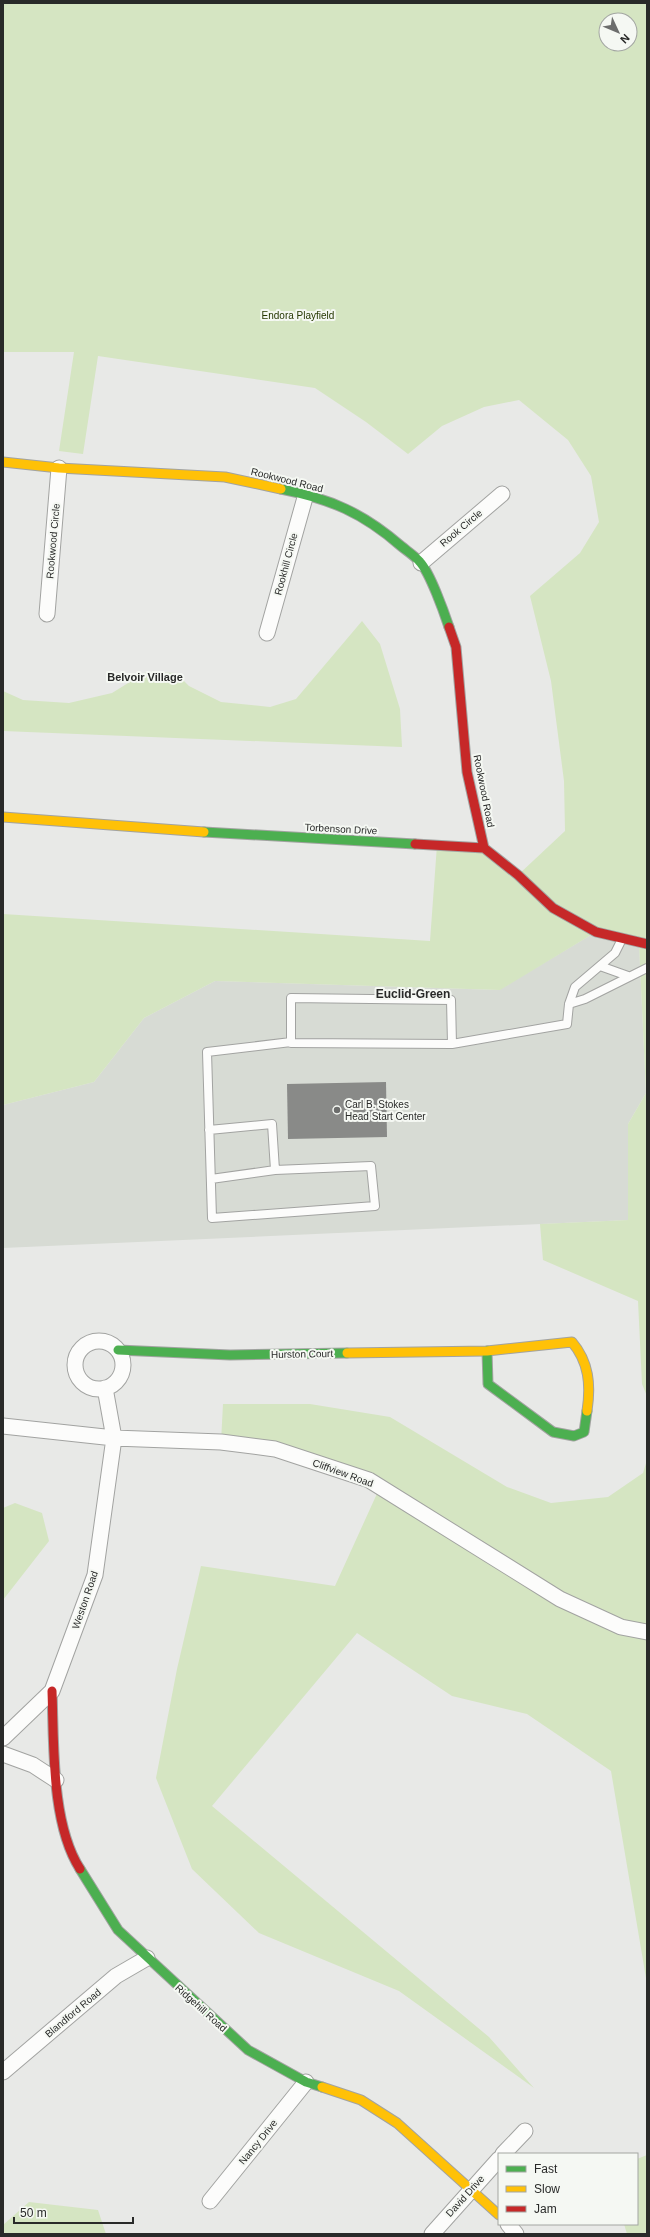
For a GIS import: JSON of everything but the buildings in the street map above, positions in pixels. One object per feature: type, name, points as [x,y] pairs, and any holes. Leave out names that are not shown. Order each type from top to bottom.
[{"type":"street","name":"Rookwood Road","points":[[3,462],[59,468],[225,477],[306,494],[351,510],[386,532],[421,563],[443,608],[456,647],[467,772],[484,848]]},
{"type":"street","name":"Rookwood Circle","points":[[47,614],[59,468]]},
{"type":"street","name":"Rookhill Circle","points":[[267,633],[306,494]]},
{"type":"street","name":"Rook Circle","points":[[421,563],[502,494]]},
{"type":"street","name":"Torbenson Drive","points":[[3,817],[123,827],[484,848]]},
{"type":"street","points":[[484,848],[518,875],[553,908],[596,932],[647,944]]},
{"type":"street","name":"Hurston Court","points":[[105,1388],[90,1387],[83,1382],[75,1369],[76,1357],[83,1347],[97,1341],[109,1343],[118,1350],[230,1355],[487,1351],[572,1342],[580,1349],[589,1377],[590,1389],[584,1432],[574,1436],[554,1432],[488,1384],[487,1351]]},
{"type":"street","points":[[114,1438],[105,1388],[118,1379],[121,1372],[123,1365],[118,1350]]},
{"type":"street","name":"Cliffview Road","points":[[3,1426],[114,1438],[221,1442],[275,1449],[368,1480],[560,1599],[620,1627],[647,1632]]},
{"type":"street","name":"Weston Road","points":[[3,1738],[52,1691],[95,1575],[114,1438]]},
{"type":"street","name":"Ridgehill Road","points":[[52,1691],[56,1794],[72,1857],[118,1930],[146,1958],[248,2050],[306,2082],[361,2100],[385,2115],[397,2123],[471,2188],[498,2214]]},
{"type":"street","points":[[3,1754],[33,1766],[56,1780]]},
{"type":"street","name":"Blandford Road","points":[[3,2072],[116,1976],[146,1958]]},
{"type":"street","name":"Nancy Drive","points":[[210,2201],[306,2082]]},
{"type":"street","points":[[504,2153],[525,2131]]},
{"type":"street","name":"David Drive","points":[[432,2234],[471,2188],[498,2160]]},
{"type":"street","points":[[509,2225],[516,2234]]},
{"type":"lane","points":[[210,1179],[274,1170],[371,1166],[375,1206],[212,1218],[210,1179],[207,1052],[291,1042],[452,1044],[567,1024],[569,1004],[575,987],[615,953],[622,939]]},
{"type":"lane","points":[[600,966],[628,976]]},
{"type":"lane","points":[[569,1004],[585,999],[628,976],[647,968]]},
{"type":"lane","points":[[291,1042],[290,998],[451,1000],[452,1044]]},
{"type":"lane","points":[[209,1130],[272,1124],[274,1170]]},
{"type":"shaded area","points":[[596,932],[639,944],[646,1093],[628,1124],[628,1220],[3,1248],[3,1105],[94,1082],[144,1018],[215,981],[499,990]]},
{"type":"green space","name":"Endora Playfield","points":[[3,3],[647,3],[647,1396],[642,1384],[638,1301],[543,1260],[540,1224],[628,1220],[628,1124],[646,1093],[639,944],[596,932],[500,990],[215,981],[144,1018],[94,1082],[3,1105],[3,914],[430,941],[437,845],[484,848],[518,875],[565,831],[564,781],[551,681],[530,596],[580,553],[599,522],[591,476],[568,440],[519,400],[484,407],[442,426],[408,454],[366,422],[315,388],[98,356],[83,454],[59,451],[74,352],[3,352]]},
{"type":"green space","points":[[362,621],[380,644],[400,709],[402,747],[3,731],[3,691],[23,700],[69,703],[112,693],[146,672],[176,673],[189,686],[221,702],[270,707],[296,699]]},
{"type":"green space","points":[[223,1404],[310,1404],[390,1417],[507,1487],[551,1503],[608,1497],[643,1473],[647,1460],[647,1984],[611,1771],[527,1714],[452,1696],[357,1633],[212,1806],[489,2037],[534,2088],[399,1991],[259,1933],[192,1869],[156,1778],[177,1669],[201,1566],[335,1586],[380,1487],[368,1480],[221,1442]]},
{"type":"green space","points":[[15,1503],[42,1513],[49,1541],[3,1600],[3,1508]]},
{"type":"green space","points":[[647,2155],[647,2234],[627,2234],[624,2225],[638,2225],[638,2159]]},
{"type":"green space","points":[[29,2202],[98,2210],[106,2234],[3,2234],[3,2225]]},
{"type":"traffic: fast","points":[[281,489],[316,497],[346,509],[360,516],[387,534],[424,567],[449,627]]},
{"type":"traffic: fast","points":[[204,832],[415,844]]},
{"type":"traffic: fast","points":[[118,1350],[230,1355],[347,1353]]},
{"type":"traffic: fast","points":[[487,1351],[488,1384],[553,1432],[574,1436],[584,1432],[587,1411]]},
{"type":"traffic: fast","points":[[80,1869],[118,1930],[248,2050],[306,2082],[322,2087]]},
{"type":"traffic: slow","points":[[3,462],[59,468],[225,477],[281,489]]},
{"type":"traffic: slow","points":[[3,817],[204,832]]},
{"type":"traffic: slow","points":[[347,1353],[487,1351],[572,1342],[582,1358],[587,1374],[589,1392],[587,1411]]},
{"type":"traffic: slow","points":[[322,2087],[361,2100],[397,2123],[498,2214]]},
{"type":"traffic: jam","points":[[449,627],[456,647],[467,772],[484,848]]},
{"type":"traffic: jam","points":[[415,844],[484,848],[518,875],[553,908],[596,932],[647,944]]},
{"type":"traffic: jam","points":[[52,1691],[54,1759],[59,1807],[64,1830],[71,1851],[80,1869]]},
{"type":"place","name":"Carl B. Stokes Head Start Center","points":[[337,1110]]},
{"type":"district","name":"Belvoir Village","points":[[145,677]]},
{"type":"district","name":"Euclid-Green","points":[[413,994]]}]
